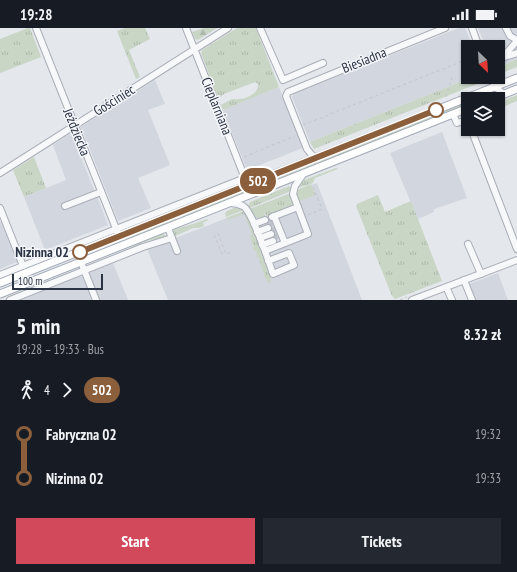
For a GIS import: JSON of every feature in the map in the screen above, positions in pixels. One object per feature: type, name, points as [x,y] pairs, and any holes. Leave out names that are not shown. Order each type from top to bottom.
[{"type":"main road","points":[[0,283],[119,236],[246,181],[316,158],[517,78]]},
{"type":"main road","points":[[505,94],[517,89]]},
{"type":"main road","points":[[0,294],[461,111]]},
{"type":"street","name":"Jeździecka","points":[[36,28],[119,236]]},
{"type":"street","name":"Cieplarniana","points":[[186,28],[246,181]]},
{"type":"street","name":"Gościniec","points":[[0,173],[228,28]]},
{"type":"street","points":[[260,28],[283,80],[323,63]]},
{"type":"street","name":"Biesiadna","points":[[316,158],[309,152],[302,137],[286,96],[289,90],[445,28]]},
{"type":"street","points":[[472,28],[476,40]]},
{"type":"street","points":[[505,53],[517,40],[510,36],[506,28]]},
{"type":"street","points":[[505,57],[517,53]]},
{"type":"street","points":[[494,84],[495,87],[501,92]]},
{"type":"street","points":[[453,114],[457,123],[461,122]]},
{"type":"street","points":[[474,136],[517,249]]},
{"type":"street","points":[[279,230],[308,234],[294,198],[295,186],[304,173]]},
{"type":"street","points":[[0,275],[116,229],[246,181]]},
{"type":"street","points":[[65,206],[101,192]]},
{"type":"street","points":[[230,203],[245,207],[260,239],[268,261]]},
{"type":"street","points":[[260,239],[279,230],[298,207]]},
{"type":"street","points":[[0,208],[23,266]]},
{"type":"street","points":[[168,228],[178,251]]},
{"type":"street","points":[[260,239],[270,233]]},
{"type":"street","points":[[260,239],[270,233]]},
{"type":"street","points":[[260,239],[270,233]]},
{"type":"street","points":[[10,300],[122,255],[172,238]]},
{"type":"street","points":[[468,244],[481,274]]},
{"type":"street","points":[[118,247],[122,255]]},
{"type":"street","points":[[412,300],[517,260]]},
{"type":"street","points":[[81,262],[96,300]]},
{"type":"street","points":[[464,280],[472,300]]},
{"type":"street","points":[[448,291],[452,300]]},
{"type":"path","points":[[300,126],[461,62]]},
{"type":"path","points":[[446,97],[452,77]]},
{"type":"path","points":[[241,156],[244,157],[295,136]]},
{"type":"path","points":[[302,217],[322,209],[312,184]]},
{"type":"path","points":[[218,233],[226,254],[231,252]]},
{"type":"path","points":[[214,235],[223,256]]},
{"type":"shaded area","points":[[459,28],[465,28],[470,40],[461,40],[461,82],[310,142],[292,97],[293,94]]},
{"type":"shaded area","points":[[478,28],[517,28],[517,59],[505,65],[505,40],[483,40]]},
{"type":"shaded area","points":[[155,80],[165,104],[148,110],[170,165],[138,178],[151,208],[118,221],[81,127]]},
{"type":"shaded area","points":[[279,87],[303,148],[247,170],[223,110]]},
{"type":"shaded area","points":[[442,132],[467,198],[434,209],[434,212],[418,219],[390,153]]},
{"type":"shaded area","points":[[70,134],[72,135],[95,192],[61,207],[64,209],[97,196],[108,225],[45,250],[24,197],[66,180],[53,145]]},
{"type":"shaded area","points":[[317,183],[362,300],[168,300],[147,249]]},
{"type":"shaded area","points":[[3,221],[19,261],[0,269],[0,222]]},
{"type":"shaded area","points":[[113,263],[128,300],[99,300],[88,273]]},
{"type":"shaded area","points":[[498,273],[508,300],[476,300],[469,284]]},
{"type":"shaded area","points":[[82,275],[92,300],[21,300],[52,287]]},
{"type":"green space","points":[[30,28],[41,57],[0,73],[0,39]]},
{"type":"green space","points":[[125,28],[145,28],[150,39],[129,50],[140,77],[136,79],[117,31]]},
{"type":"green space","points":[[204,28],[217,28],[198,40],[195,39],[192,32]]},
{"type":"green space","points":[[237,28],[256,28],[279,87],[223,110],[221,105],[228,101],[249,97],[255,93],[258,84],[255,82],[224,94],[218,99],[201,53],[202,50]]},
{"type":"green space","points":[[517,59],[517,67],[505,72],[505,65]]},
{"type":"green space","points":[[461,82],[461,84],[477,84],[314,149],[310,142]]},
{"type":"green space","points":[[517,95],[517,101],[505,106],[505,100]]},
{"type":"green space","points":[[461,104],[461,108],[184,218],[181,216]]},
{"type":"green space","points":[[34,157],[46,188],[24,197],[13,170]]},
{"type":"green space","points":[[336,168],[338,169],[315,178],[313,183],[298,188],[304,180]]},
{"type":"green space","points":[[311,184],[315,195],[300,201],[300,205],[296,194],[297,190]]},
{"type":"green space","points":[[289,186],[292,188],[291,191],[250,208],[248,206],[250,202]]},
{"type":"green space","points":[[291,193],[291,208],[286,206],[286,210],[280,213],[278,211],[270,214],[267,218],[265,212],[266,218],[258,218],[250,209]]},
{"type":"green space","points":[[378,195],[385,212],[411,201],[442,281],[395,299],[392,296],[356,206],[357,204]]},
{"type":"green space","points":[[234,208],[244,210],[226,217],[225,213]]},
{"type":"green space","points":[[245,211],[251,222],[273,277],[270,279],[271,282],[268,283],[265,278],[259,258],[254,250],[250,236],[252,234],[244,214],[227,220],[226,218]]},
{"type":"green space","points":[[175,217],[176,221],[127,240],[126,238],[127,237]]},
{"type":"green space","points":[[207,219],[208,220],[203,223],[204,226],[193,228],[175,236],[173,231],[175,229]]},
{"type":"green space","points":[[162,234],[166,235],[162,239],[150,240],[125,249],[127,247]]},
{"type":"tunnel","points":[[267,225],[274,222]]},
{"type":"tunnel","points":[[270,231],[277,229]]},
{"type":"tunnel","points":[[272,238],[279,235]]},
{"type":"bus line","name":"502","points":[[80,252],[436,110]]},
{"type":"place","name":"Nizinna 02","points":[[80,252]]}]
